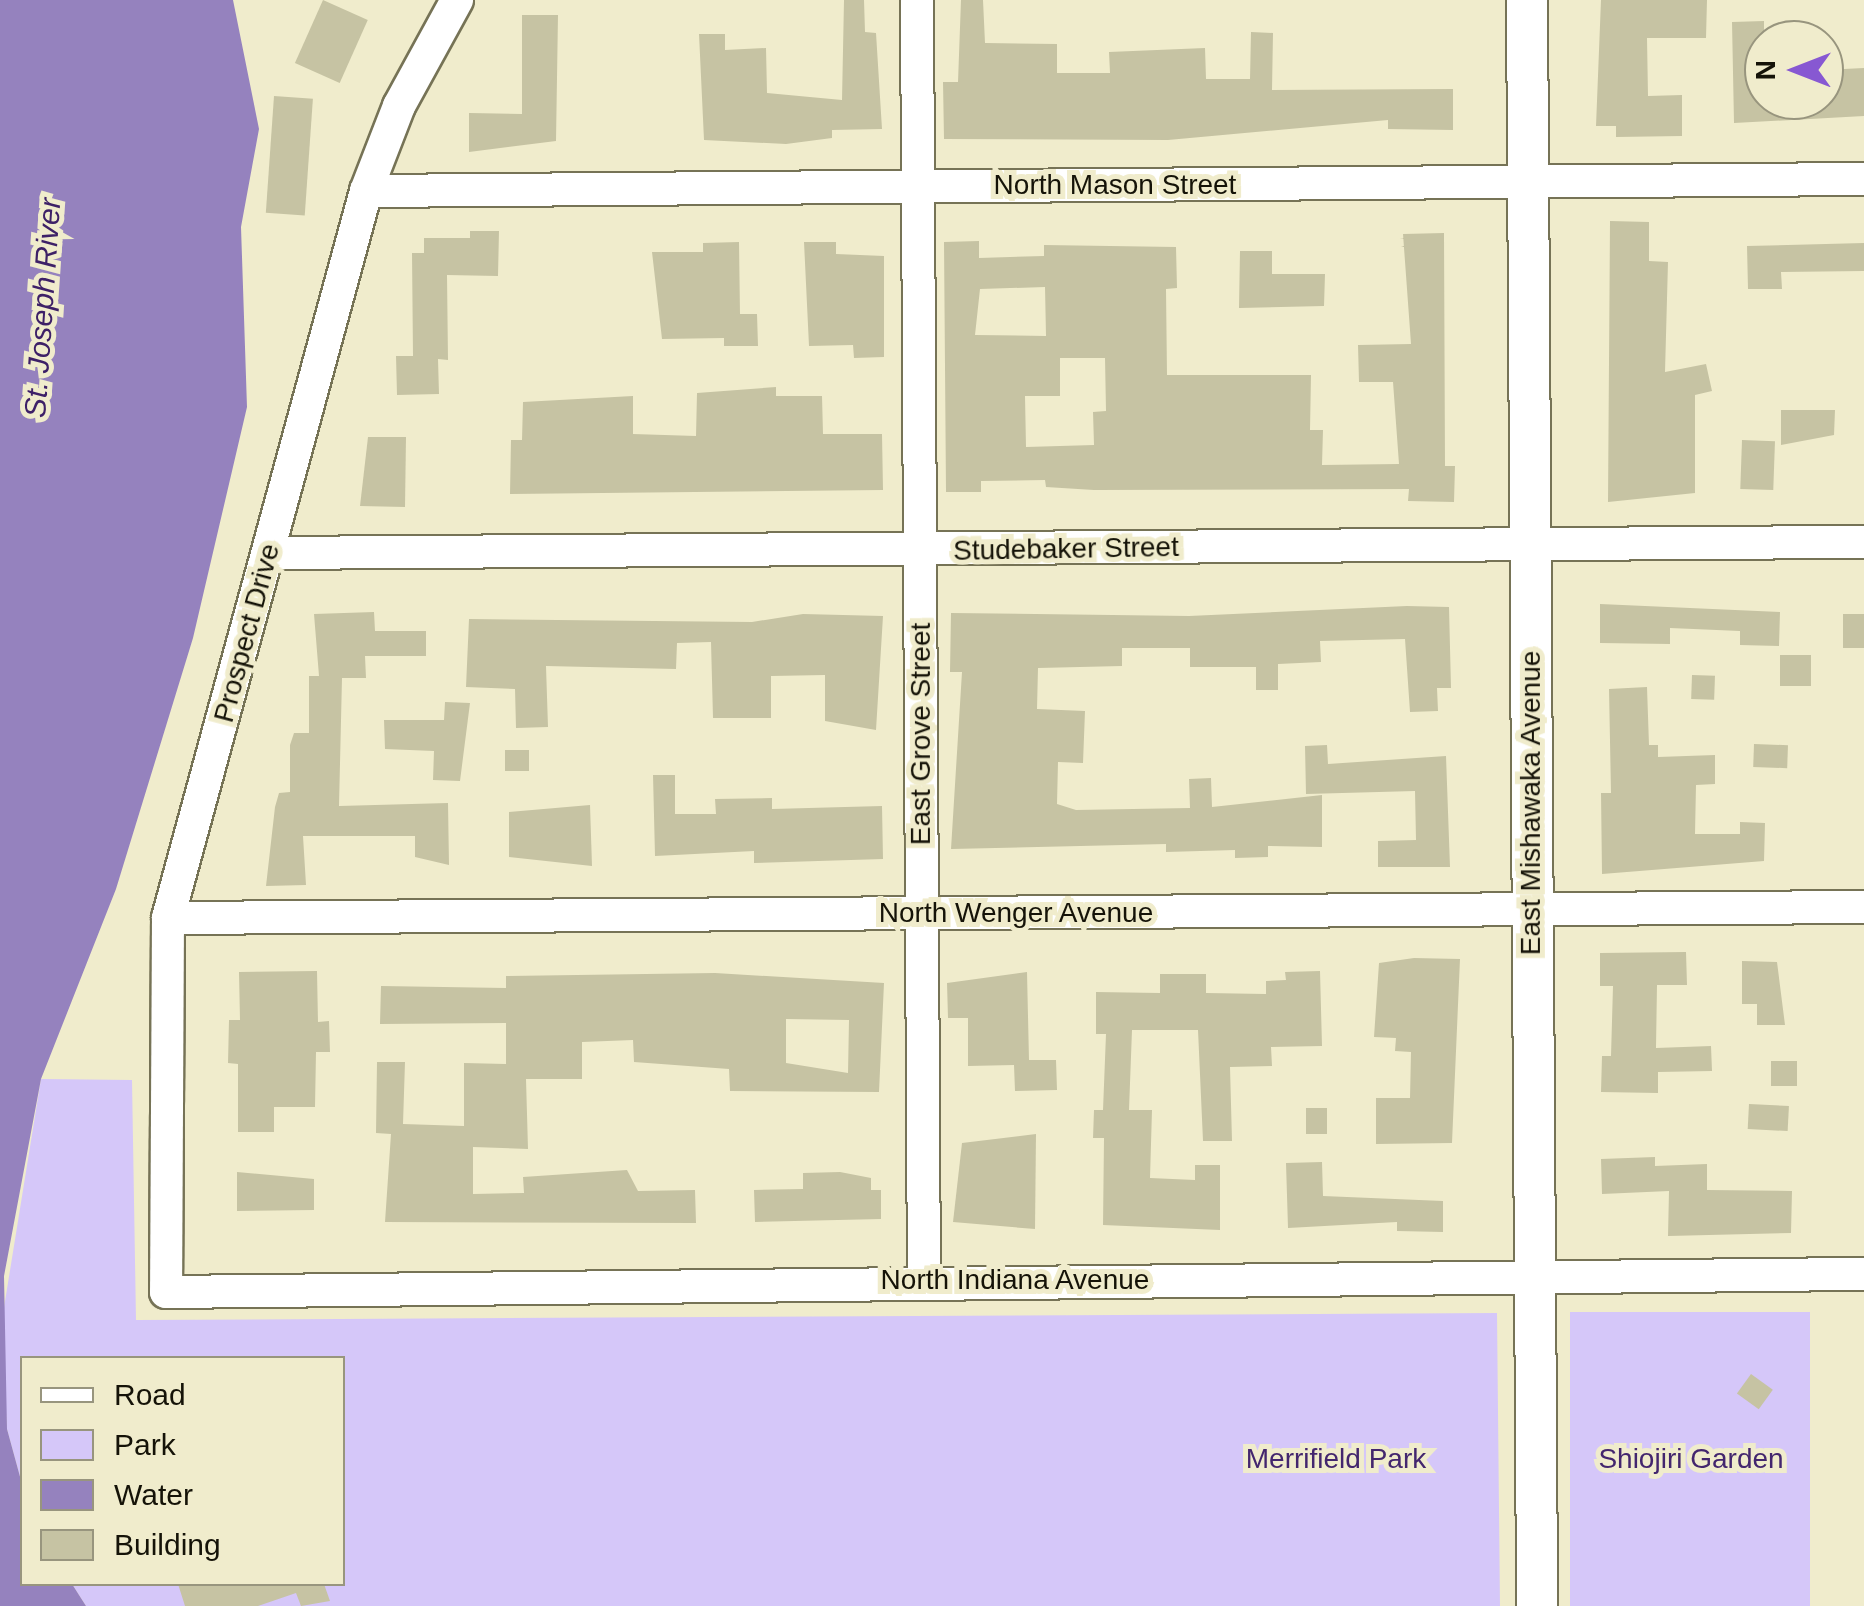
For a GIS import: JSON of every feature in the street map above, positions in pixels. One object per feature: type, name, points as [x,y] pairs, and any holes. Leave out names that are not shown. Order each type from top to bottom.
[{"type":"street","name":"Prospect Drive","points":[[166,1292],[168,918],[366,191],[399,106],[457,0]]},
{"type":"street","name":"East Grove Street","points":[[917,0],[924,1281]]},
{"type":"street","name":"East Mishawaka Avenue","points":[[1527,0],[1537,1606]]},
{"type":"street","name":"North Mason Street","points":[[366,191],[1864,179]]},
{"type":"street","name":"Studebaker Street","points":[[269,553],[1864,542]]},
{"type":"street","name":"North Wenger Avenue","points":[[168,918],[1864,907]]},
{"type":"street","name":"North Indiana Avenue","points":[[166,1292],[1864,1274]]},
{"type":"green space","name":"Merrifield Park","points":[[41,1079],[132,1080],[136,1320],[1497,1313],[1500,1606],[86,1606],[73,1586],[345,1586],[345,1356],[20,1356],[20,1477],[7,1429],[1,1326]]},
{"type":"green space","name":"Shiojiri Garden","points":[[1570,1312],[1810,1312],[1810,1606],[1570,1606]]},
{"type":"water","name":"St. Joseph River","points":[[0,0],[233,0],[259,129],[241,227],[247,407],[193,638],[116,889],[41,1079],[4,1276],[7,1429],[20,1477],[20,1586],[73,1586],[86,1606],[0,1606]]},
{"type":"building","points":[[323,0],[368,20],[340,83],[295,63]]},
{"type":"building","points":[[844,0],[864,0],[865,32],[876,33],[882,129],[832,130],[832,138],[786,144],[704,140],[699,34],[725,34],[725,50],[766,48],[767,93],[842,100]]},
{"type":"building","points":[[961,0],[983,0],[985,43],[1057,44],[1057,73],[1110,73],[1109,52],[1205,48],[1206,79],[1250,79],[1251,32],[1273,33],[1272,90],[1453,89],[1453,130],[1388,129],[1388,120],[1168,140],[944,139],[943,82],[958,82]]},
{"type":"building","points":[[1601,0],[1707,0],[1706,38],[1647,38],[1648,96],[1682,95],[1682,136],[1616,137],[1616,126],[1596,126]]},
{"type":"building","points":[[522,15],[558,15],[556,141],[469,152],[469,113],[522,114]]},
{"type":"building","points":[[1732,22],[1744,22],[1744,120],[1790,120],[1734,123]]},
{"type":"building","points":[[1864,68],[1864,116],[1844,117],[1844,69]]},
{"type":"building","points":[[274,96],[313,99],[305,215],[266,213]]},
{"type":"building","points":[[1610,221],[1649,222],[1649,261],[1668,262],[1665,372],[1706,364],[1712,391],[1695,395],[1695,493],[1608,502]]},
{"type":"building","points":[[470,231],[499,231],[498,276],[447,275],[448,360],[438,359],[439,394],[397,395],[396,356],[413,356],[412,253],[424,253],[424,238],[470,238]]},
{"type":"building","points":[[1444,233],[1445,466],[1455,466],[1454,502],[1408,501],[1409,489],[1094,490],[1046,487],[1045,480],[981,481],[981,492],[946,492],[944,242],[979,241],[979,258],[1044,256],[1044,245],[1176,247],[1177,288],[1166,289],[1167,375],[1311,375],[1310,430],[1323,430],[1322,465],[1399,464],[1393,382],[1359,382],[1358,345],[1411,344],[1403,234]],"holes":[[[1045,287],[1046,336],[975,335],[980,289]],[[1060,358],[1105,358],[1106,411],[1093,412],[1094,445],[1026,447],[1025,396],[1060,396]]]},
{"type":"building","points":[[739,242],[740,314],[757,314],[758,346],[724,346],[724,338],[662,339],[652,252],[703,252],[703,243]]},
{"type":"building","points":[[804,242],[836,242],[836,254],[884,256],[884,357],[854,358],[853,345],[809,346]]},
{"type":"building","points":[[1864,243],[1864,271],[1781,272],[1782,289],[1748,289],[1747,246]]},
{"type":"building","points":[[1240,251],[1272,251],[1272,274],[1325,274],[1324,306],[1239,308]]},
{"type":"building","points":[[776,387],[776,396],[822,396],[823,434],[882,434],[883,490],[510,494],[511,440],[522,440],[523,402],[633,396],[633,434],[696,436],[697,393]]},
{"type":"building","points":[[1781,410],[1835,410],[1834,435],[1781,445]]},
{"type":"building","points":[[368,437],[406,437],[405,507],[360,506]]},
{"type":"building","points":[[1742,440],[1775,441],[1773,490],[1740,489]]},
{"type":"building","points":[[1600,604],[1780,612],[1779,646],[1740,645],[1740,631],[1670,628],[1670,644],[1600,643]]},
{"type":"building","points":[[1449,607],[1451,688],[1437,688],[1438,711],[1410,712],[1405,639],[1320,641],[1321,662],[1278,664],[1278,690],[1256,690],[1256,667],[1190,667],[1190,648],[1122,648],[1122,666],[1038,668],[1037,709],[1085,711],[1083,763],[1058,762],[1057,804],[1076,810],[1190,808],[1189,779],[1211,778],[1212,807],[1322,795],[1322,847],[1268,846],[1268,857],[1235,858],[1235,850],[1166,852],[1166,844],[951,849],[962,672],[950,672],[951,613],[1189,616]]},
{"type":"building","points":[[374,612],[375,631],[426,631],[426,656],[365,656],[366,678],[342,678],[339,806],[448,803],[449,865],[415,857],[415,836],[303,836],[306,885],[266,886],[275,807],[279,793],[290,792],[290,745],[294,733],[309,733],[309,676],[319,676],[314,614]]},
{"type":"building","points":[[803,614],[883,616],[876,730],[825,721],[825,675],[771,676],[771,718],[713,718],[711,642],[677,643],[676,669],[546,666],[548,727],[516,728],[515,689],[466,687],[469,619],[752,622]]},
{"type":"building","points":[[1843,614],[1864,614],[1864,648],[1843,648]]},
{"type":"building","points":[[1780,655],[1811,655],[1811,686],[1780,686]]},
{"type":"building","points":[[1692,675],[1715,676],[1714,700],[1691,699]]},
{"type":"building","points":[[1647,687],[1649,745],[1658,745],[1658,757],[1715,755],[1715,784],[1696,785],[1695,834],[1740,834],[1740,822],[1765,823],[1764,861],[1602,874],[1601,793],[1611,793],[1609,689]]},
{"type":"building","points":[[445,702],[470,703],[460,781],[433,780],[434,751],[385,749],[384,720],[444,720]]},
{"type":"building","points":[[1754,744],[1788,745],[1787,768],[1753,767]]},
{"type":"building","points":[[1327,745],[1328,764],[1446,756],[1450,867],[1378,867],[1378,841],[1416,840],[1415,791],[1306,794],[1305,746]]},
{"type":"building","points":[[505,750],[529,750],[529,771],[505,771]]},
{"type":"building","points":[[653,775],[675,775],[675,814],[716,814],[715,799],[772,798],[772,809],[882,806],[883,859],[754,863],[754,851],[655,856]]},
{"type":"building","points":[[590,805],[592,866],[509,857],[509,812]]},
{"type":"building","points":[[1686,952],[1687,985],[1657,985],[1656,1048],[1711,1046],[1712,1071],[1658,1072],[1658,1093],[1601,1092],[1602,1056],[1611,1056],[1613,986],[1600,986],[1600,953]]},
{"type":"building","points":[[1414,958],[1460,959],[1452,1143],[1376,1144],[1376,1098],[1410,1098],[1411,1052],[1395,1051],[1396,1038],[1374,1037],[1379,963]]},
{"type":"building","points":[[1742,961],[1777,962],[1785,1025],[1757,1025],[1757,1004],[1742,1004]]},
{"type":"building","points":[[317,971],[318,1022],[329,1021],[330,1052],[316,1052],[315,1107],[274,1107],[274,1132],[238,1132],[238,1064],[228,1063],[229,1020],[240,1020],[239,972]]},
{"type":"building","points":[[1320,971],[1322,1046],[1271,1047],[1272,1066],[1230,1067],[1232,1141],[1203,1141],[1198,1030],[1132,1030],[1129,1110],[1152,1110],[1150,1178],[1195,1180],[1195,1165],[1220,1165],[1220,1230],[1103,1225],[1104,1138],[1093,1138],[1094,1110],[1103,1110],[1106,1034],[1096,1034],[1096,992],[1160,993],[1160,974],[1206,974],[1206,993],[1266,994],[1266,981],[1286,980],[1285,972]]},
{"type":"building","points":[[1027,972],[1029,1060],[1056,1060],[1057,1090],[1015,1091],[1014,1065],[968,1066],[968,1018],[948,1018],[947,983]]},
{"type":"building","points":[[715,973],[884,983],[879,1092],[730,1091],[729,1069],[634,1062],[633,1040],[582,1042],[582,1079],[526,1079],[528,1149],[473,1147],[473,1194],[524,1193],[523,1177],[627,1170],[638,1191],[695,1190],[696,1223],[385,1222],[391,1134],[376,1133],[377,1062],[405,1062],[403,1124],[464,1126],[464,1063],[506,1064],[506,1023],[380,1024],[381,986],[506,988],[506,976]],"holes":[[[786,1019],[849,1020],[848,1073],[786,1063]]]},
{"type":"building","points":[[1771,1061],[1797,1061],[1797,1086],[1771,1086]]},
{"type":"building","points":[[1749,1104],[1789,1106],[1788,1131],[1748,1129]]},
{"type":"building","points":[[1306,1108],[1327,1108],[1327,1134],[1306,1134]]},
{"type":"building","points":[[1036,1134],[1035,1229],[953,1222],[962,1143]]},
{"type":"building","points":[[1655,1157],[1655,1166],[1707,1164],[1707,1190],[1792,1191],[1791,1233],[1668,1236],[1669,1191],[1602,1194],[1601,1159]]},
{"type":"building","points":[[1322,1162],[1323,1196],[1443,1201],[1443,1232],[1397,1231],[1397,1222],[1288,1228],[1286,1163]]},
{"type":"building","points":[[237,1172],[314,1179],[314,1210],[237,1211]]},
{"type":"building","points":[[840,1172],[871,1178],[871,1190],[881,1190],[881,1219],[755,1222],[754,1190],[803,1189],[803,1173]]},
{"type":"building","points":[[1751,1374],[1773,1390],[1759,1409],[1737,1393]]},
{"type":"building","points":[[179,1586],[325,1586],[330,1601],[301,1606],[296,1593],[258,1606],[185,1606]]}]
